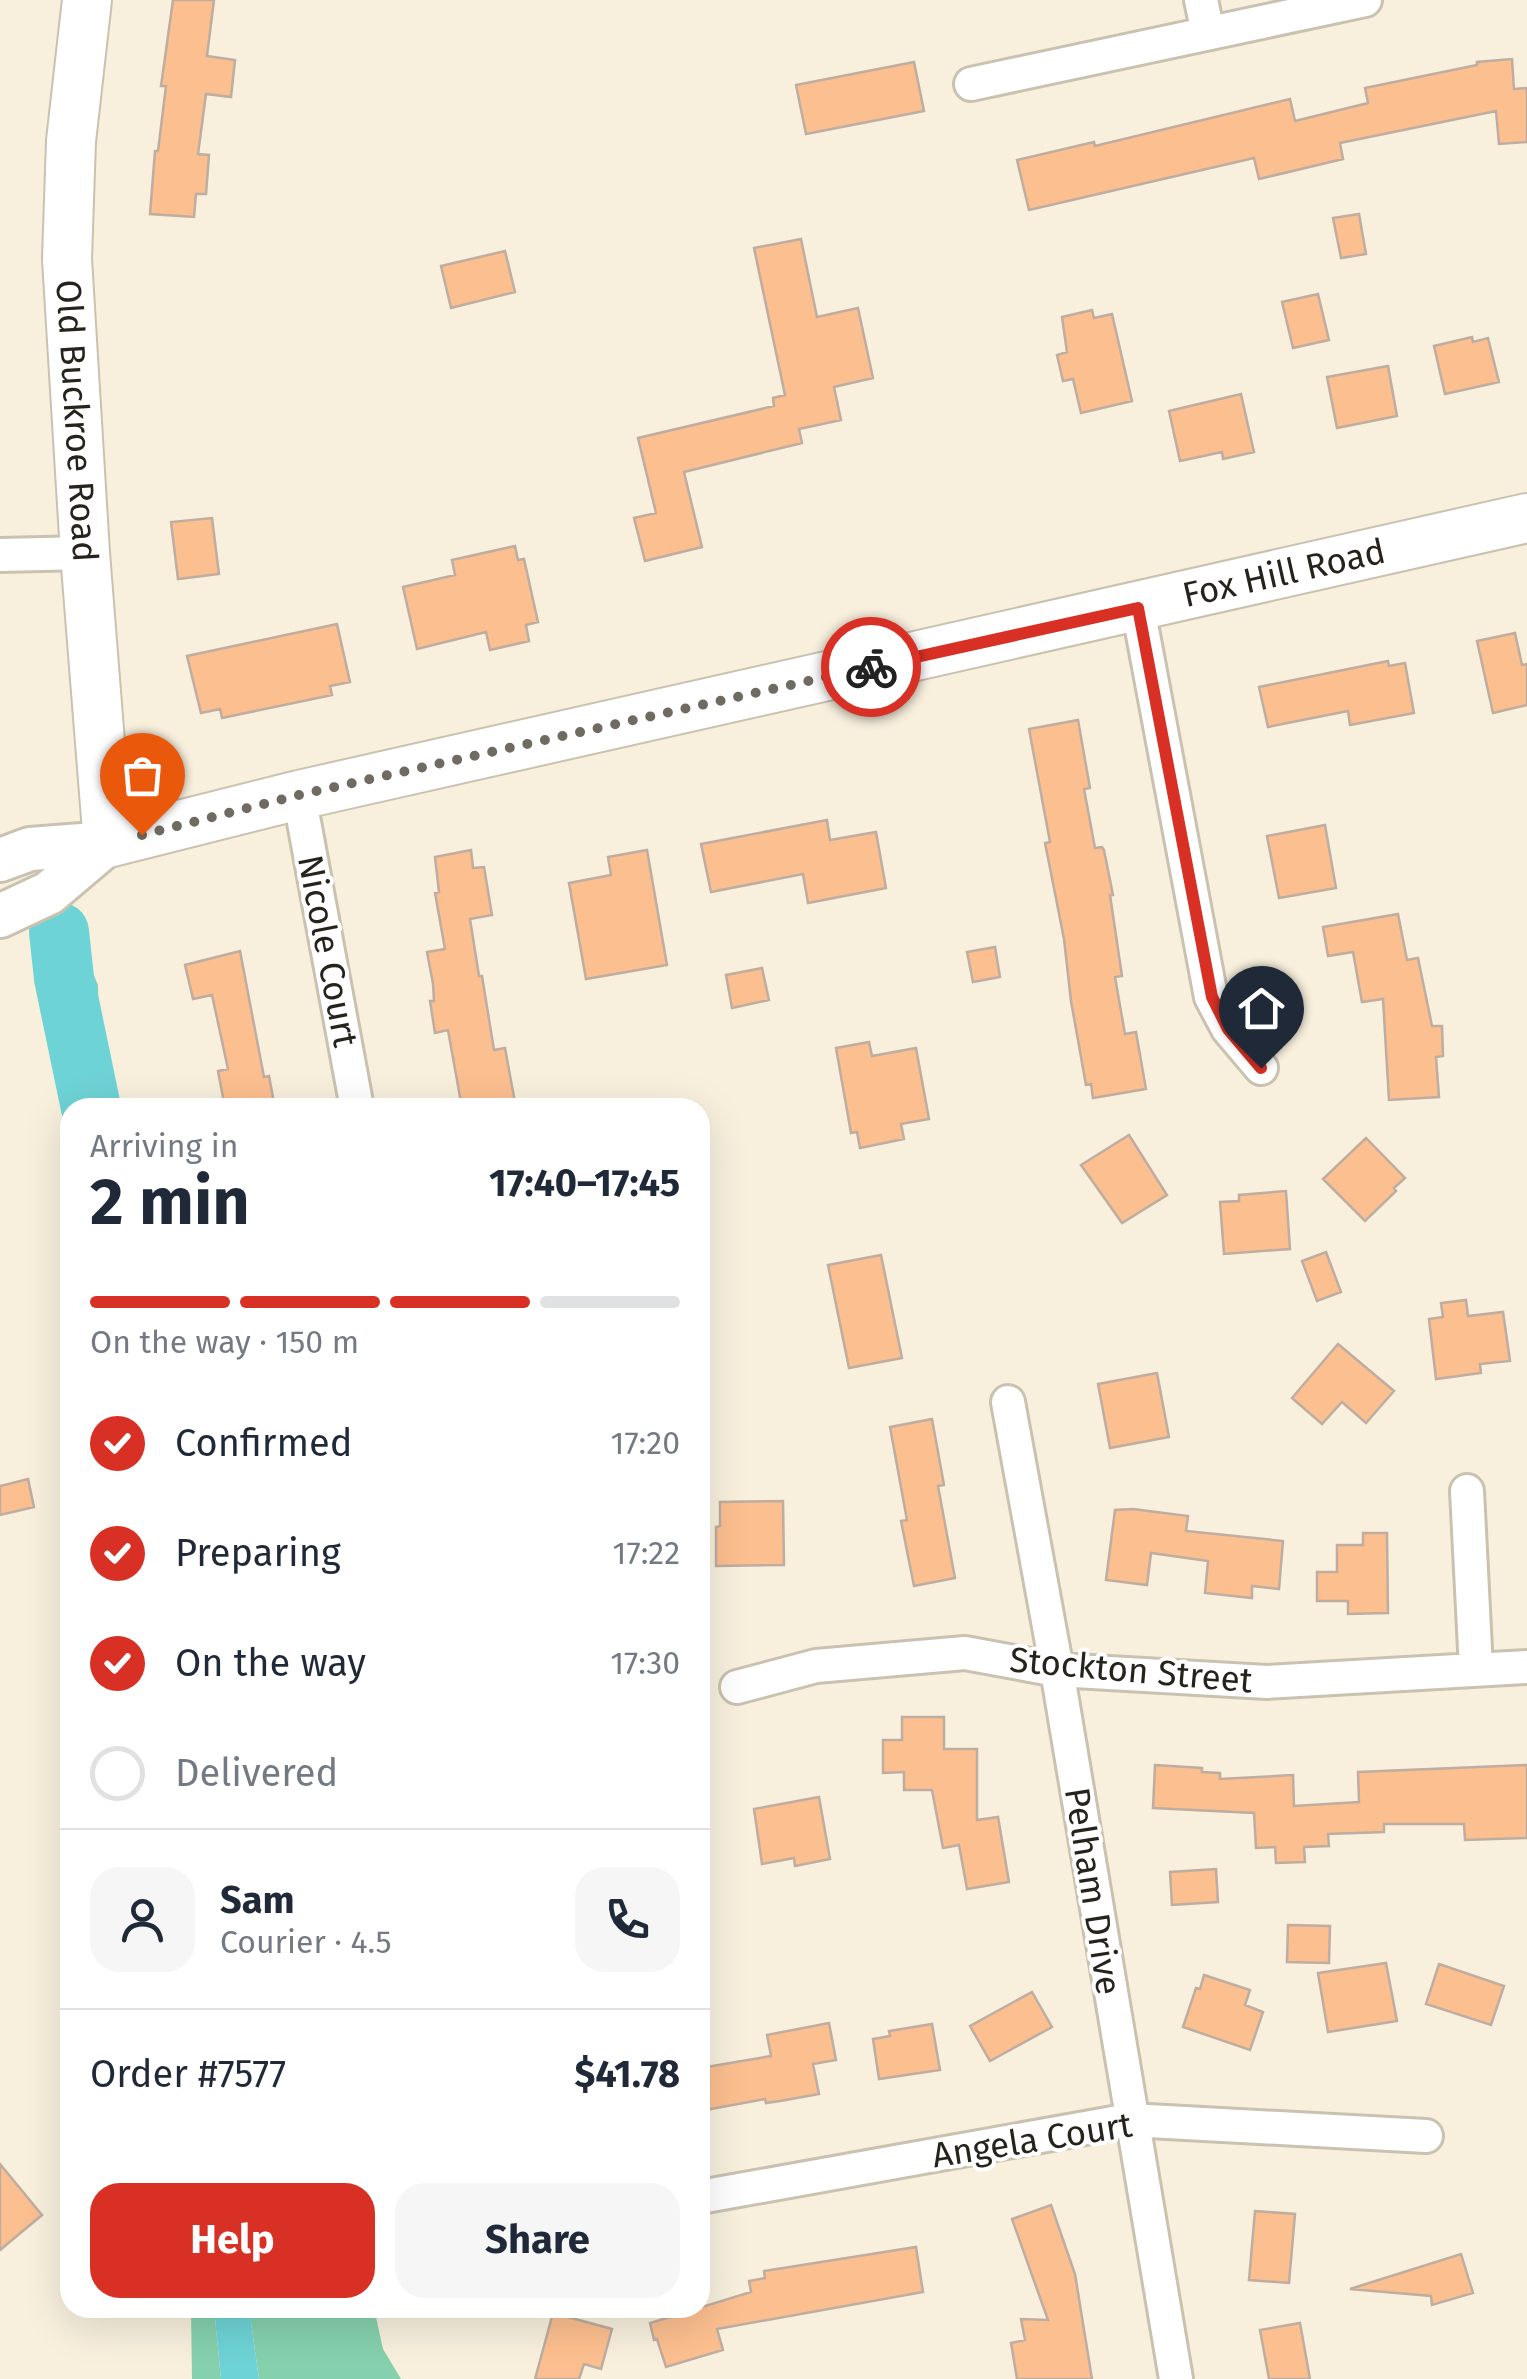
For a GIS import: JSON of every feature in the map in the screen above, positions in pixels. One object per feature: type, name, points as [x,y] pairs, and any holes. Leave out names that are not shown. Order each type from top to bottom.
[{"type":"main road","name":"Old Buckroe Road","points":[[87,0],[71,141],[67,260],[84,552],[108,843]]},
{"type":"main road","name":"Fox Hill Road","points":[[108,843],[299,795],[1527,518]]},
{"type":"street","points":[[1201,0],[1208,33]]},
{"type":"street","points":[[972,84],[1365,0]]},
{"type":"street","points":[[0,555],[84,552]]},
{"type":"street","points":[[1138,608],[1212,997],[1228,1029],[1261,1068]]},
{"type":"street","name":"Nicole Court","points":[[299,795],[356,1098]]},
{"type":"street","points":[[0,860],[30,848],[108,843]]},
{"type":"street","points":[[0,916],[49,893],[108,843]]},
{"type":"street","name":"Pelham Drive","points":[[1008,1402],[1176,2379]]},
{"type":"street","points":[[1467,1491],[1476,1669]]},
{"type":"street","name":"Stockton Street","points":[[737,1686],[816,1666],[965,1652],[1057,1670],[1268,1682],[1527,1667]]},
{"type":"street","name":"Angela Court","points":[[710,2194],[1130,2120],[1426,2136]]},
{"type":"green space","points":[[76,934],[98,985],[99,1045],[114,1098],[77,1098],[44,957]]},
{"type":"green space","points":[[191,2318],[215,2318],[221,2379],[192,2379]]},
{"type":"green space","points":[[250,2318],[376,2318],[383,2349],[401,2379],[259,2379]]},
{"type":"water","points":[[215,2318],[250,2318],[259,2379],[221,2379]]},
{"type":"building","points":[[173,0],[214,0],[207,56],[235,60],[231,97],[206,94],[198,154],[209,155],[206,194],[196,194],[194,217],[150,214]]},
{"type":"building","points":[[1512,59],[1514,89],[1527,88],[1527,142],[1499,144],[1496,111],[1340,143],[1343,159],[1259,179],[1254,158],[1029,210],[1017,160],[1094,142],[1095,146],[1290,99],[1295,121],[1368,103],[1365,88],[1477,62]]},
{"type":"building","points":[[914,62],[924,111],[806,134],[796,85]]},
{"type":"building","points":[[1359,214],[1366,254],[1341,258],[1333,218]]},
{"type":"building","points":[[801,239],[817,317],[858,308],[873,378],[834,387],[841,420],[799,429],[802,443],[684,472],[702,547],[645,561],[634,518],[656,513],[638,438],[774,406],[773,398],[785,395],[754,248]]},
{"type":"building","points":[[505,251],[515,292],[451,308],[441,266]]},
{"type":"building","points":[[1318,294],[1329,340],[1293,348],[1282,302]]},
{"type":"building","points":[[1092,310],[1094,318],[1112,314],[1132,401],[1081,413],[1073,379],[1063,381],[1057,355],[1067,352],[1062,317]]},
{"type":"building","points":[[1472,337],[1473,342],[1488,338],[1499,382],[1445,394],[1434,346]]},
{"type":"building","points":[[1388,366],[1397,416],[1337,428],[1327,377]]},
{"type":"building","points":[[1241,394],[1254,452],[1223,459],[1222,452],[1180,461],[1169,411]]},
{"type":"building","points":[[212,518],[219,574],[178,579],[171,522]]},
{"type":"building","points":[[515,546],[518,560],[524,559],[538,622],[526,625],[529,641],[490,650],[486,632],[417,649],[403,587],[455,575],[452,560]]},
{"type":"building","points":[[337,624],[350,682],[330,686],[332,695],[222,718],[220,709],[201,713],[187,656]]},
{"type":"building","points":[[1515,633],[1522,665],[1527,664],[1527,705],[1493,713],[1477,641]]},
{"type":"building","points":[[1388,661],[1389,666],[1405,663],[1414,713],[1350,725],[1348,711],[1268,727],[1259,687]]},
{"type":"building","points":[[1078,720],[1090,788],[1084,789],[1095,848],[1104,850],[1113,895],[1122,976],[1115,977],[1125,1034],[1136,1032],[1146,1089],[1093,1098],[1091,1084],[1086,1085],[1071,1001],[1064,939],[1045,843],[1050,842],[1029,729]]},
{"type":"building","points":[[827,820],[830,840],[876,832],[886,888],[808,903],[803,874],[711,892],[701,844]]},
{"type":"building","points":[[1325,825],[1336,888],[1279,898],[1267,836]]},
{"type":"building","points":[[471,850],[473,868],[484,867],[492,915],[470,919],[494,1050],[505,1048],[514,1098],[460,1098],[448,1030],[435,1033],[427,952],[445,949],[435,893],[439,892],[435,857]]},
{"type":"building","points":[[647,850],[667,965],[586,979],[569,883],[611,875],[608,857]]},
{"type":"building","points":[[1398,914],[1407,960],[1418,958],[1432,1026],[1442,1026],[1443,1056],[1436,1057],[1439,1097],[1389,1100],[1383,999],[1362,1002],[1353,952],[1328,956],[1323,927]]},
{"type":"building","points":[[995,947],[1000,977],[973,982],[967,952]]},
{"type":"building","points":[[240,951],[264,1077],[269,1076],[273,1098],[223,1098],[218,1071],[228,1069],[212,995],[193,999],[185,965]]},
{"type":"building","points":[[762,968],[769,1000],[732,1008],[726,975]]},
{"type":"building","points":[[869,1042],[872,1056],[916,1048],[929,1119],[901,1124],[904,1139],[860,1148],[857,1132],[851,1133],[836,1048]]},
{"type":"building","points":[[1129,1135],[1167,1195],[1122,1223],[1081,1165]]},
{"type":"building","points":[[1366,1138],[1405,1178],[1365,1221],[1323,1179]]},
{"type":"building","points":[[1286,1191],[1290,1249],[1224,1254],[1220,1202],[1239,1201],[1239,1195]]},
{"type":"building","points":[[1326,1252],[1341,1292],[1317,1301],[1302,1261]]},
{"type":"building","points":[[881,1255],[902,1358],[849,1368],[828,1265]]},
{"type":"building","points":[[1466,1300],[1468,1316],[1503,1312],[1510,1361],[1480,1364],[1481,1373],[1436,1379],[1429,1319],[1443,1317],[1441,1303]]},
{"type":"building","points":[[1338,1344],[1394,1391],[1366,1423],[1342,1402],[1322,1424],[1292,1398]]},
{"type":"building","points":[[1157,1373],[1169,1437],[1110,1448],[1098,1384]]},
{"type":"building","points":[[932,1419],[944,1485],[938,1486],[955,1578],[914,1586],[901,1521],[907,1520],[890,1427]]},
{"type":"building","points":[[28,1479],[34,1507],[0,1515],[0,1486]]},
{"type":"building","points":[[783,1501],[784,1565],[716,1566],[720,1502]]},
{"type":"building","points":[[1115,1510],[1188,1516],[1186,1531],[1283,1541],[1279,1589],[1252,1586],[1252,1598],[1205,1593],[1208,1561],[1151,1553],[1147,1585],[1106,1580]]},
{"type":"building","points":[[1363,1533],[1387,1533],[1388,1613],[1348,1614],[1348,1601],[1317,1601],[1317,1572],[1337,1572],[1337,1545],[1363,1545]]},
{"type":"building","points":[[902,1717],[944,1717],[944,1749],[977,1749],[977,1820],[998,1817],[1009,1882],[967,1889],[959,1845],[943,1848],[932,1790],[904,1790],[904,1772],[883,1773],[883,1740],[902,1740]]},
{"type":"building","points":[[1155,1765],[1202,1768],[1202,1772],[1220,1773],[1220,1779],[1293,1775],[1294,1806],[1359,1802],[1358,1772],[1527,1765],[1527,1838],[1465,1840],[1464,1824],[1384,1824],[1384,1832],[1328,1834],[1329,1846],[1304,1847],[1305,1862],[1276,1863],[1275,1847],[1256,1848],[1254,1813],[1153,1808]]},
{"type":"building","points":[[819,1797],[830,1859],[795,1866],[794,1858],[762,1864],[754,1809]]},
{"type":"building","points":[[1216,1869],[1218,1902],[1172,1905],[1170,1872]]},
{"type":"building","points":[[1288,1925],[1330,1926],[1329,1963],[1287,1962]]},
{"type":"building","points":[[1386,1963],[1397,2021],[1328,2032],[1318,1973]]},
{"type":"building","points":[[1439,1964],[1504,1986],[1491,2025],[1426,2004]]},
{"type":"building","points":[[1204,1975],[1250,1990],[1245,2005],[1263,2012],[1250,2050],[1183,2027]]},
{"type":"building","points":[[1032,1992],[1052,2027],[990,2061],[970,2026]]},
{"type":"building","points":[[829,2023],[836,2060],[813,2064],[819,2094],[710,2109],[710,2066],[771,2056],[767,2035]]},
{"type":"building","points":[[932,2024],[940,2070],[879,2079],[873,2039],[890,2036],[889,2031]]},
{"type":"building","points":[[0,2164],[42,2215],[0,2250]]},
{"type":"building","points":[[1051,2205],[1075,2274],[1092,2379],[1017,2379],[1011,2343],[1025,2340],[1021,2319],[1048,2320],[1012,2219]]},
{"type":"building","points":[[1255,2211],[1295,2214],[1289,2283],[1249,2280]]},
{"type":"building","points":[[916,2247],[923,2292],[717,2329],[723,2350],[666,2367],[650,2323],[666,2318],[710,2318],[710,2305],[751,2292],[749,2281],[765,2278],[764,2271]]},
{"type":"building","points":[[1461,2254],[1473,2293],[1432,2305],[1431,2296],[1350,2289]]},
{"type":"building","points":[[552,2318],[571,2318],[612,2329],[601,2369],[584,2364],[579,2379],[535,2379]]},
{"type":"building","points":[[1300,2323],[1310,2379],[1269,2379],[1260,2330]]},
{"type":"waterway","points":[[59,932],[64,978],[89,1098]]},
{"type":"way so far","points":[[142,835],[299,795],[871,667]]},
{"type":"route","points":[[871,667],[1138,608],[1212,997],[1228,1029],[1261,1068]]}]
